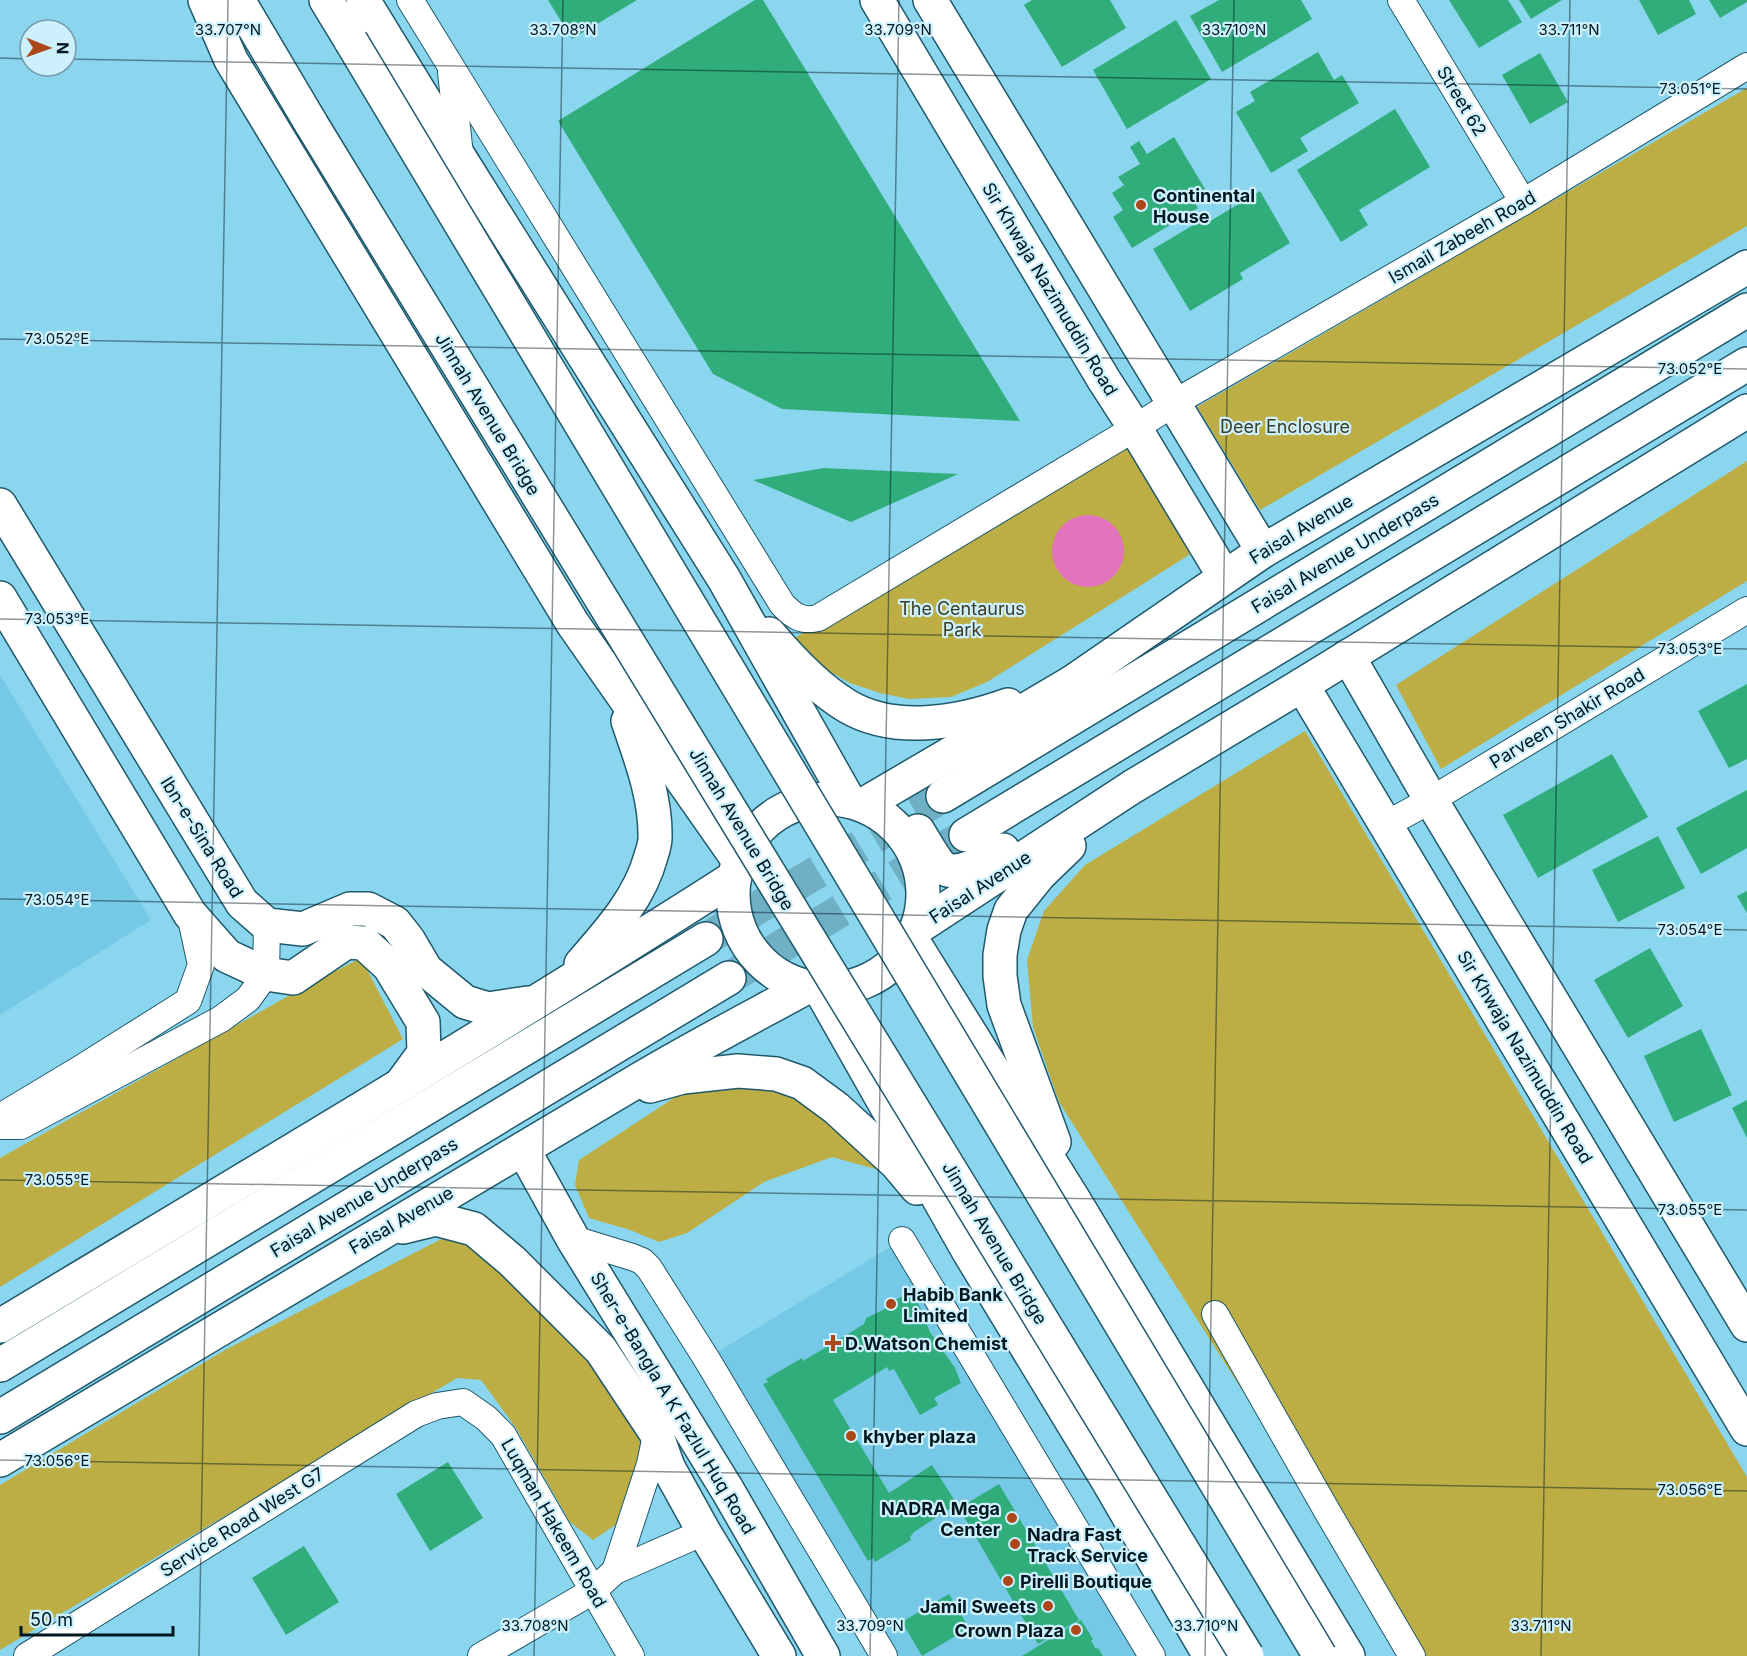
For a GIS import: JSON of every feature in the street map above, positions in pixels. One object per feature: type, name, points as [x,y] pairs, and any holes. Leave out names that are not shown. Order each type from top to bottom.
[{"type":"main road","points":[[0,598],[190,914],[227,956],[266,974],[292,978],[346,942],[364,943],[389,966],[414,980],[465,1002],[488,1009],[547,996],[600,942],[632,900],[647,874],[655,841],[654,810],[627,717],[231,60],[205,0]]},
{"type":"main road","name":"Jinnah Avenue Bridge","points":[[238,0],[312,125],[1247,1656]]},
{"type":"main road","points":[[326,0],[1320,1656]]},
{"type":"main road","points":[[363,0],[724,579],[856,803]]},
{"type":"main road","name":"Sir Khwaja Nazimuddin Road","points":[[877,0],[1224,576]]},
{"type":"main road","points":[[930,0],[1263,551]]},
{"type":"main road","name":"Faisal Avenue","points":[[856,803],[910,778],[1071,683],[1263,551],[1747,267]]},
{"type":"main road","name":"Faisal Avenue Underpass","points":[[943,796],[1747,310]]},
{"type":"main road","points":[[1104,380],[1142,350]]},
{"type":"main road","points":[[966,835],[1747,364]]},
{"type":"main road","name":"Faisal Avenue","points":[[914,934],[1131,787],[1302,685],[1747,411]]},
{"type":"main road","name":"Ibn-e-Sina Road","points":[[0,505],[242,903],[267,925]]},
{"type":"main road","points":[[724,579],[772,637],[816,684],[848,706],[869,716],[901,722],[943,722],[979,715],[1071,683]]},
{"type":"main road","points":[[573,624],[737,869]]},
{"type":"main road","points":[[1348,656],[1431,800],[1747,1325]]},
{"type":"main road","name":"Sir Khwaja Nazimuddin Road","points":[[1302,685],[1747,1429]]},
{"type":"main road","points":[[910,778],[907,808],[914,824],[940,866],[960,871],[979,864],[1052,821],[1131,787]]},
{"type":"main road","points":[[1074,1200],[1004,1005],[1000,955],[1004,930],[1011,910],[1039,874],[1131,787]]},
{"type":"main road","points":[[822,799],[856,803],[888,820],[908,842],[920,869],[923,899],[914,934],[895,962],[873,978],[848,987],[813,988],[780,976],[758,958],[742,934],[734,906],[737,869],[752,837],[772,818],[795,804],[822,799]]},
{"type":"main road","points":[[0,1326],[400,1087],[602,963],[737,869]]},
{"type":"main road","points":[[267,925],[303,929],[350,909],[368,909],[395,923],[409,941],[423,1022],[424,1053],[400,1087]]},
{"type":"main road","points":[[602,963],[625,958],[704,916],[710,920],[752,990],[752,996],[747,1001],[664,1054],[642,1078]]},
{"type":"main road","points":[[914,934],[1348,1656]]},
{"type":"main road","points":[[0,1365],[705,939]]},
{"type":"main road","name":"Faisal Avenue Underpass","points":[[0,1417],[729,978]]},
{"type":"main road","points":[[813,988],[1210,1656]]},
{"type":"main road","name":"Faisal Avenue","points":[[0,1460],[375,1234],[642,1078],[813,988]]},
{"type":"main road","points":[[613,1096],[683,1077],[738,1071],[776,1074],[802,1083],[836,1108],[896,1163],[969,1252]]},
{"type":"main road","name":"Sher-e-Bangla A K Fazlul Huq Road","points":[[523,1149],[573,1239],[728,1491],[823,1656]]},
{"type":"main road","name":"Sher-e-Bangla A K Fazlul Huq Road","points":[[375,1234],[436,1219],[474,1229],[512,1261],[601,1350],[656,1433],[668,1467],[704,1532],[779,1656]]},
{"type":"street","name":"Ismail Zabeeh Road","points":[[410,0],[783,604],[791,614],[800,619],[810,620],[818,618],[1174,403],[1523,202],[1747,66]]},
{"type":"street","name":"Street 62","points":[[1401,0],[1523,202]]},
{"type":"street","points":[[450,66],[461,160]]},
{"type":"street","name":"Parveen Shakir Road","points":[[1386,825],[1747,610]]},
{"type":"street","points":[[0,1117],[80,1070],[188,1001],[201,965],[190,914]]},
{"type":"street","points":[[0,1126],[21,1126],[221,1019],[248,999],[266,974],[267,925]]},
{"type":"street","points":[[573,1239],[642,1261],[650,1268],[884,1656]]},
{"type":"street","points":[[902,1240],[1152,1656]]},
{"type":"street","points":[[1215,1314],[1412,1656]]},
{"type":"street","points":[[615,1570],[650,1464],[656,1433],[669,1395]]},
{"type":"street","name":"Luqman Hakeem Road","points":[[463,1402],[486,1418],[503,1435],[631,1656]]},
{"type":"street","name":"Service Road West G7","points":[[27,1656],[416,1414],[437,1406],[463,1402]]},
{"type":"street","points":[[481,1656],[593,1592],[615,1570],[704,1532]]},
{"type":"shaded area","points":[[1088,515],[1108,521],[1118,531],[1124,551],[1118,571],[1108,581],[1088,587],[1068,581],[1058,571],[1052,551],[1058,531],[1068,521]]},
{"type":"shaded area","points":[[0,675],[151,920],[0,1015]]},
{"type":"shaded area","points":[[902,1240],[1152,1656],[884,1656],[706,1359]]},
{"type":"green space","name":"Deer Enclosure","points":[[1747,88],[1747,226],[1260,510],[1197,407]]},
{"type":"green space","name":"The Centaurus Park","points":[[1137,441],[1191,548],[1189,555],[987,682],[951,697],[909,699],[880,693],[850,683],[820,666],[793,639]]},
{"type":"green space","points":[[1747,461],[1747,581],[1441,769],[1396,685]]},
{"type":"green space","points":[[1305,731],[1747,1477],[1747,1656],[1411,1656],[1059,1102],[1033,1027],[1027,960],[1044,911],[1085,865]]},
{"type":"green space","points":[[361,958],[403,1039],[0,1287],[0,1158],[308,985]]},
{"type":"green space","points":[[762,1077],[839,1112],[886,1172],[832,1157],[764,1182],[687,1233],[659,1242],[630,1230],[589,1218],[575,1185],[579,1160],[680,1094]]},
{"type":"green space","points":[[455,1232],[512,1272],[610,1378],[650,1464],[633,1513],[593,1540],[570,1522],[516,1428],[481,1380],[457,1378],[0,1650],[0,1485],[225,1350]]},
{"type":"building","points":[[548,0],[637,0],[572,39]]},
{"type":"building","points":[[755,0],[763,0],[1020,421],[782,409],[713,374],[558,121]]},
{"type":"building","points":[[1032,0],[1110,0],[1126,28],[1062,67],[1024,5]]},
{"type":"building","points":[[1219,0],[1301,0],[1312,19],[1222,72],[1190,16]]},
{"type":"building","points":[[1449,0],[1508,0],[1522,22],[1479,48]]},
{"type":"building","points":[[1519,0],[1562,0],[1531,19]]},
{"type":"building","points":[[1639,0],[1689,0],[1696,14],[1658,35]]},
{"type":"building","points":[[1709,0],[1747,0],[1747,2],[1720,18]]},
{"type":"building","points":[[1176,20],[1211,79],[1127,129],[1093,70]]},
{"type":"building","points":[[1318,52],[1334,80],[1342,75],[1359,103],[1300,138],[1308,151],[1271,173],[1236,112],[1255,101],[1250,92]]},
{"type":"building","points":[[1540,53],[1568,102],[1530,124],[1502,75]]},
{"type":"building","points":[[1395,109],[1430,167],[1359,210],[1368,225],[1341,242],[1297,170]]},
{"type":"building","points":[[1174,137],[1205,189],[1191,197],[1198,208],[1132,248],[1113,217],[1123,210],[1112,193],[1124,185],[1118,177],[1140,164],[1130,147],[1139,141],[1147,154]]},
{"type":"building","points":[[1260,191],[1290,243],[1240,273],[1243,279],[1190,311],[1153,249],[1205,218],[1207,223]]},
{"type":"building","points":[[824,468],[958,474],[851,522],[753,480]]},
{"type":"building","points":[[1747,684],[1747,759],[1729,768],[1698,711]]},
{"type":"building","points":[[1612,754],[1648,817],[1538,878],[1503,815]]},
{"type":"building","points":[[1747,790],[1747,848],[1701,874],[1676,828]]},
{"type":"building","points":[[1658,836],[1685,888],[1618,922],[1592,870]]},
{"type":"building","points":[[1747,891],[1747,913],[1737,896]]},
{"type":"building","points":[[1650,948],[1683,1006],[1628,1038],[1594,980]]},
{"type":"building","points":[[1701,1029],[1732,1095],[1674,1122],[1644,1056]]},
{"type":"building","points":[[1747,1100],[1747,1138],[1732,1108]]},
{"type":"building","points":[[905,1295],[911,1297],[919,1305],[930,1332],[955,1368],[961,1383],[934,1398],[938,1405],[920,1415],[894,1369],[889,1371],[887,1367],[833,1400],[889,1493],[932,1465],[957,1504],[914,1532],[910,1537],[911,1540],[875,1562],[873,1558],[868,1561],[763,1384],[768,1382],[766,1379],[802,1358],[803,1361],[864,1324],[866,1318]]},
{"type":"building","points":[[448,1462],[483,1518],[430,1551],[396,1494]]},
{"type":"building","points":[[999,1484],[1079,1620],[1038,1644],[959,1508]]},
{"type":"building","points":[[304,1546],[339,1602],[286,1635],[252,1578]]},
{"type":"building","points":[[949,1594],[969,1628],[922,1656],[902,1622]]},
{"type":"building","name":"Crown Plaza","points":[[1081,1620],[1093,1639],[1091,1641],[1103,1656],[1022,1656]]},
{"type":"tunnel","points":[[706,939],[943,796]]},
{"type":"tunnel","points":[[729,978],[966,835]]},
{"type":"place","name":"Continental House","points":[[1141,205]]},
{"type":"place","name":"Habib Bank Limited","points":[[891,1304]]},
{"type":"place","name":"D.Watson Chemist","points":[[833,1343]]},
{"type":"place","name":"khyber plaza","points":[[851,1436]]},
{"type":"place","name":"NADRA Mega Center","points":[[1012,1518]]},
{"type":"place","name":"Nadra Fast Track Service","points":[[1015,1544]]},
{"type":"place","name":"Pirelli Boutique","points":[[1008,1581]]},
{"type":"place","name":"Jamil Sweets","points":[[1048,1606]]},
{"type":"place","name":"Crown Plaza","points":[[1076,1630]]}]
